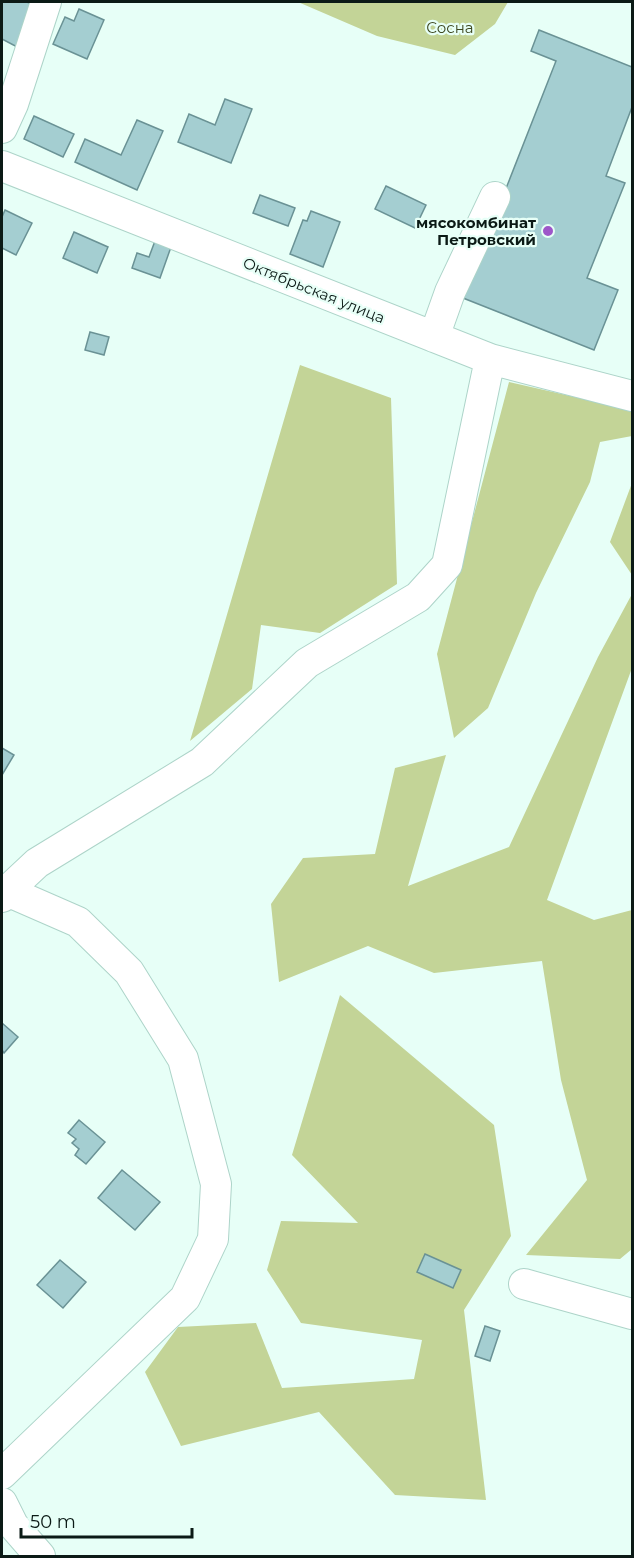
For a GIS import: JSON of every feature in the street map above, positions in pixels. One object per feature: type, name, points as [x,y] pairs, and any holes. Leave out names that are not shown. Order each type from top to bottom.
[{"type":"street","points":[[2,128],[13,104],[46,2]]},
{"type":"street","name":"Октябрьская улица","points":[[2,166],[490,359],[633,396]]},
{"type":"street","points":[[434,337],[450,292],[495,197]]},
{"type":"street","points":[[2,1474],[185,1298],[213,1239],[216,1184],[183,1059],[129,972],[78,922],[4,894],[37,862],[202,762],[307,663],[418,597],[447,565],[490,359]]},
{"type":"street","points":[[524,1284],[633,1314]]},
{"type":"street","points":[[2,1503],[13,1525],[40,1557]]},
{"type":"green space","name":"Сосна","points":[[298,2],[508,2],[495,24],[455,55],[377,36]]},
{"type":"green space","points":[[300,365],[391,398],[397,584],[320,633],[261,625],[252,689],[190,741]]},
{"type":"green space","points":[[509,382],[632,410],[632,436],[600,442],[590,482],[536,593],[488,708],[454,738],[437,654]]},
{"type":"green space","points":[[632,483],[632,575],[610,542]]},
{"type":"green space","points":[[632,594],[632,668],[547,900],[594,920],[632,910],[632,1249],[620,1259],[526,1255],[587,1180],[561,1080],[542,961],[434,973],[368,946],[279,982],[271,904],[303,858],[375,854],[395,768],[446,755],[408,886],[509,847],[598,657]]},
{"type":"green space","points":[[340,995],[494,1125],[511,1236],[464,1310],[486,1500],[395,1495],[319,1412],[181,1446],[145,1372],[178,1327],[256,1323],[282,1388],[414,1379],[422,1340],[301,1323],[267,1270],[281,1221],[358,1223],[292,1155]]},
{"type":"building","points":[[2,2],[27,2],[38,7],[19,48],[2,39]]},
{"type":"building","points":[[79,9],[104,20],[87,59],[53,44],[65,17],[74,21]]},
{"type":"building","name":"мясокомбинат Петровский","points":[[539,30],[632,67],[632,107],[606,176],[625,183],[587,278],[618,290],[594,350],[463,298],[556,61],[531,51]]},
{"type":"building","points":[[225,99],[252,109],[231,163],[178,142],[189,114],[215,125]]},
{"type":"building","points":[[34,116],[74,134],[63,157],[24,139]]},
{"type":"building","points":[[137,120],[163,131],[137,190],[75,162],[85,139],[121,155]]},
{"type":"building","points":[[386,186],[426,205],[415,228],[375,209]]},
{"type":"building","points":[[260,195],[295,208],[288,226],[253,213]]},
{"type":"building","points":[[5,210],[32,223],[16,255],[2,248],[2,217]]},
{"type":"building","points":[[311,211],[340,222],[323,267],[290,254],[303,220],[307,221]]},
{"type":"building","points":[[74,232],[108,247],[97,273],[63,258]]},
{"type":"building","points":[[155,241],[171,247],[160,278],[132,268],[137,253],[149,257]]},
{"type":"building","points":[[90,332],[109,337],[104,355],[85,350]]},
{"type":"building","points":[[2,748],[14,755],[2,775]]},
{"type":"building","points":[[2,1023],[18,1037],[4,1053],[2,1050]]},
{"type":"building","points":[[79,1120],[105,1142],[86,1164],[75,1155],[79,1149],[72,1143],[76,1139],[68,1133]]},
{"type":"building","points":[[122,1170],[160,1202],[135,1230],[98,1198]]},
{"type":"building","points":[[425,1254],[461,1270],[453,1288],[417,1272]]},
{"type":"building","points":[[60,1260],[86,1282],[63,1308],[37,1285]]},
{"type":"building","points":[[485,1326],[500,1331],[490,1361],[475,1356]]},
{"type":"place","name":"мясокомбинат Петровский","points":[[548,231]]}]
